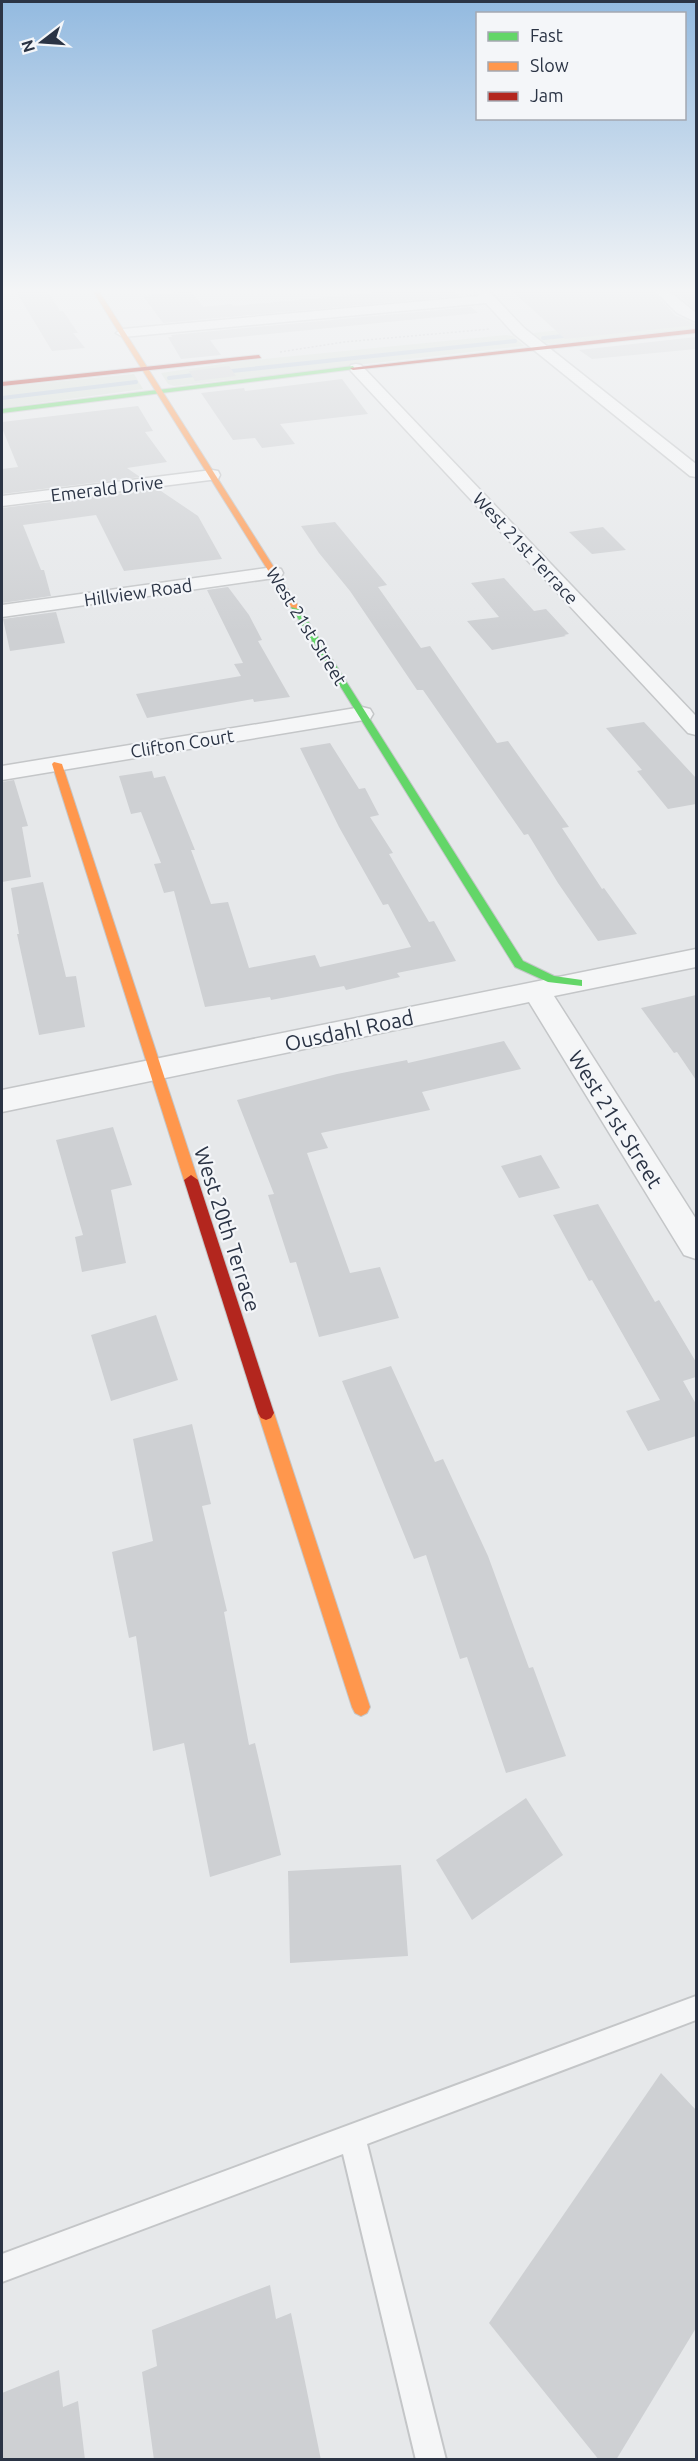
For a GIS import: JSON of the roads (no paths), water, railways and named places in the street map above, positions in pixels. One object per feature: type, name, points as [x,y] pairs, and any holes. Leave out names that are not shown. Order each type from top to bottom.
[{"type":"street","points":[[2,411],[70,403]]},
{"type":"street","name":"West 21st Street","points":[[167,403],[519,964]]},
{"type":"street","name":"West 21st Terrace","points":[[389,403],[696,728]]},
{"type":"street","points":[[608,403],[696,472]]},
{"type":"street","name":"Emerald Drive","points":[[2,501],[212,475]]},
{"type":"street","name":"Hillview Road","points":[[2,611],[274,573]]},
{"type":"street","name":"Clifton Court","points":[[2,773],[362,714]]},
{"type":"street","name":"West 20th Terrace","points":[[57,764],[361,1707]]},
{"type":"street","name":"Ousdahl Road","points":[[2,1101],[696,958]]},
{"type":"street","points":[[502,998],[514,981],[519,964],[552,979],[578,983]]},
{"type":"street","name":"West 21st Street","points":[[536,991],[696,1246]]},
{"type":"lane","points":[[2,2268],[696,2008]]},
{"type":"lane","points":[[351,2138],[431,2460]]}]
